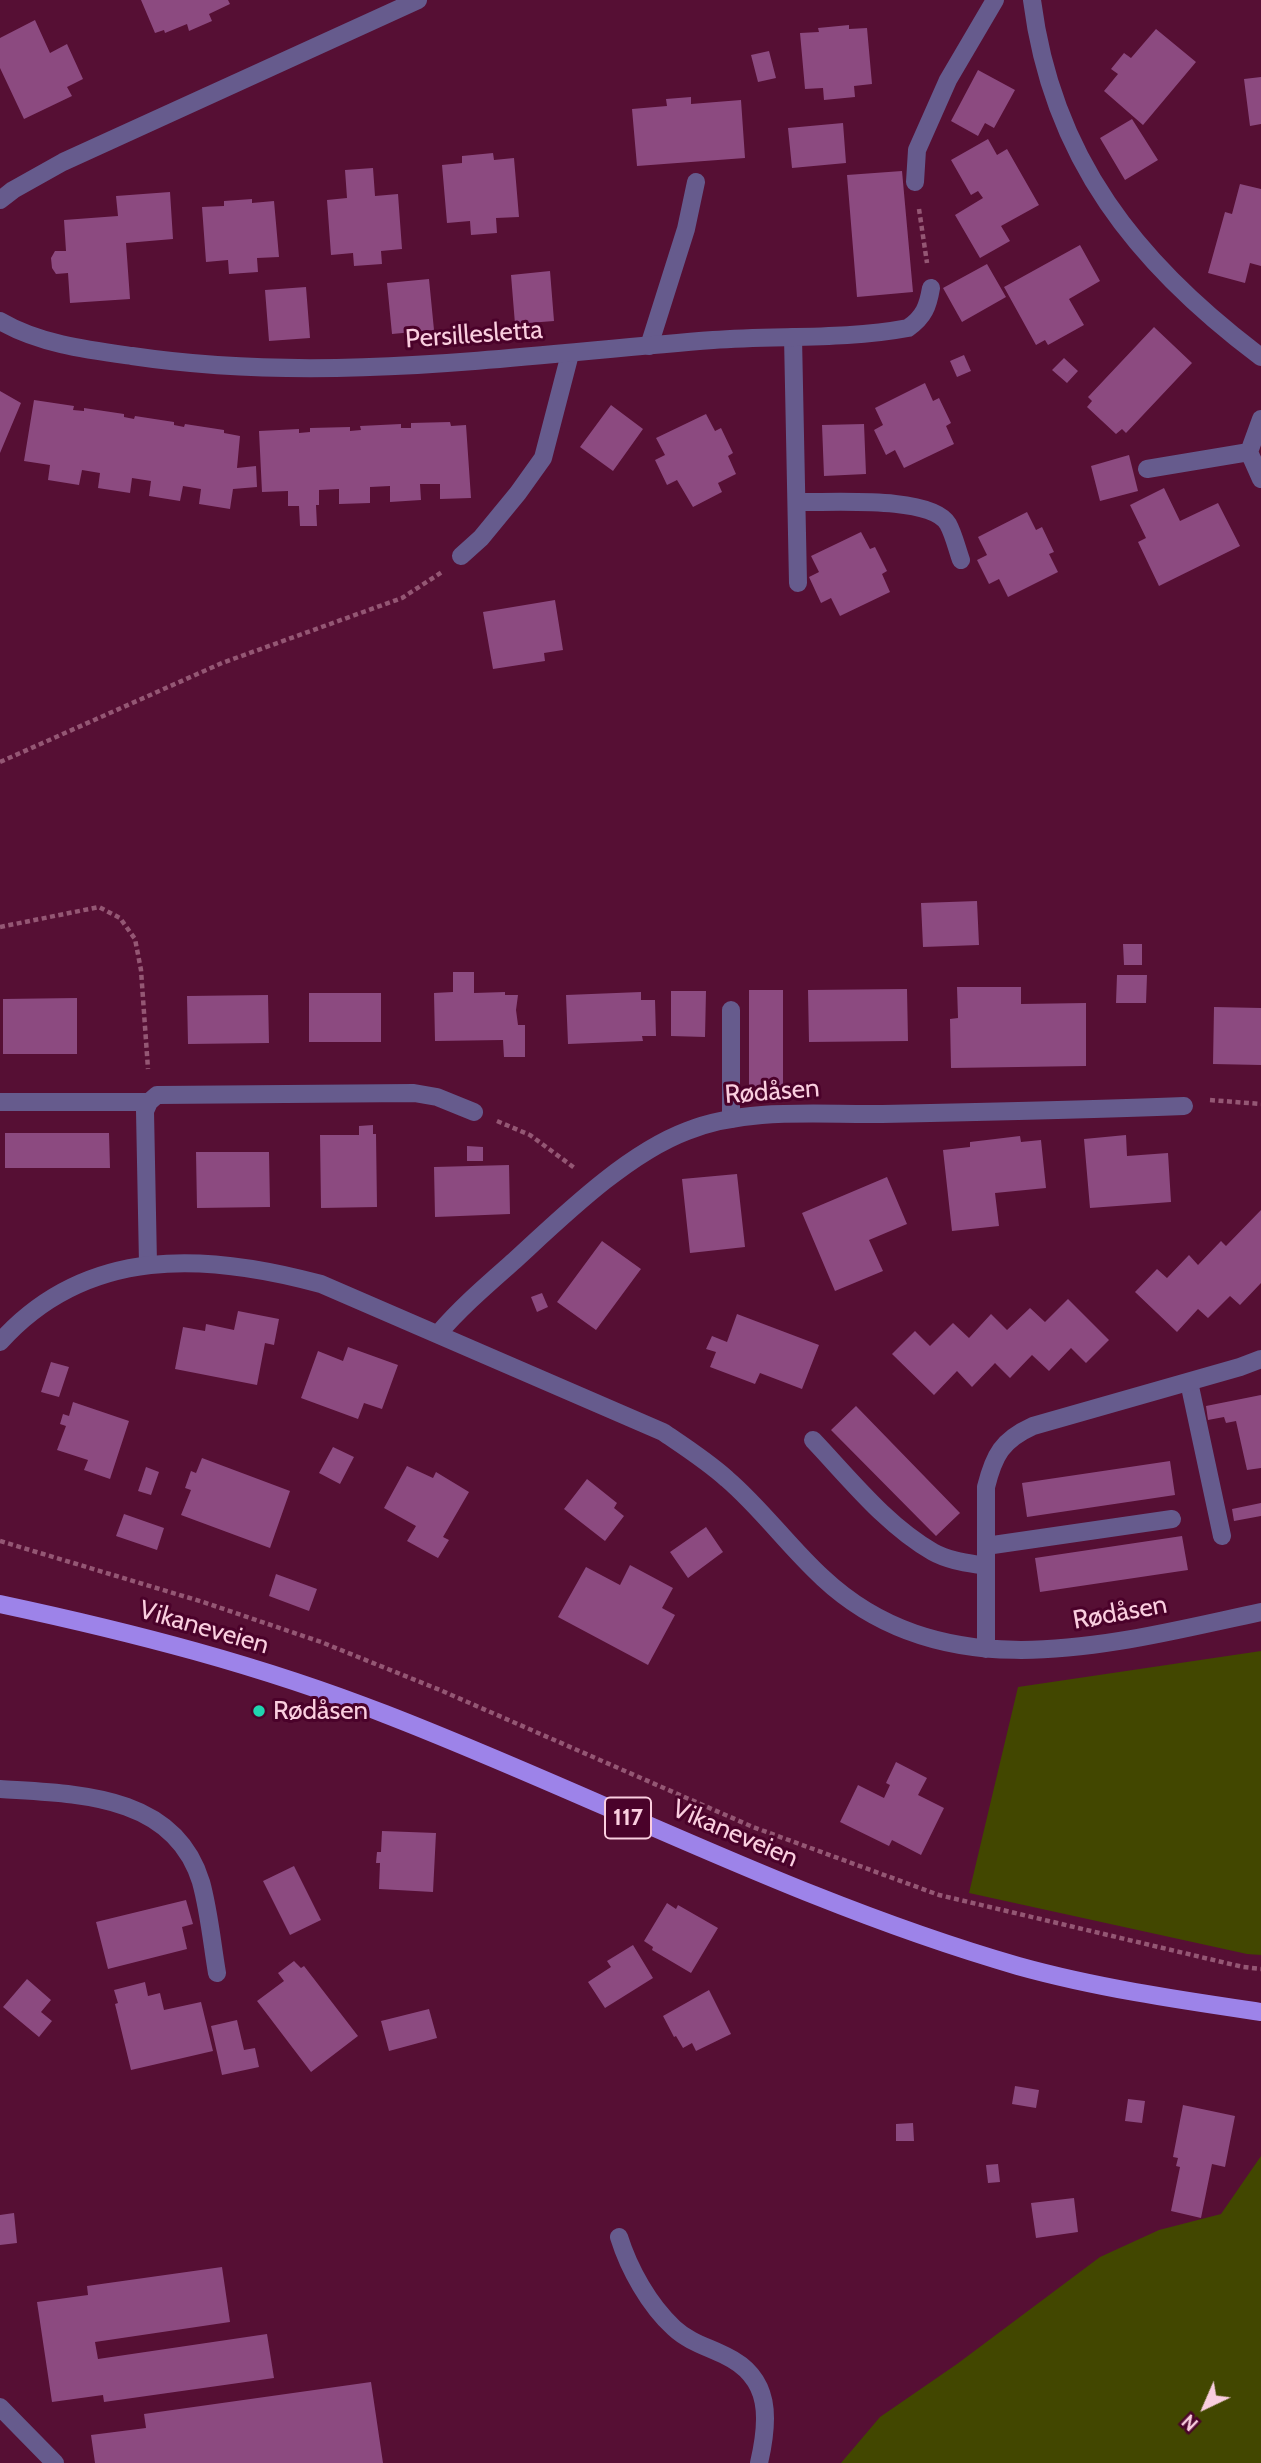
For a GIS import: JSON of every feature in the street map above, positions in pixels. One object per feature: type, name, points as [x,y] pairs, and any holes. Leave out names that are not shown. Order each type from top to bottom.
[{"type":"main road","name":"Vikaneveien","points":[[0,1604],[157,1640],[320,1690],[398,1719],[828,1901],[1019,1966],[1139,1993],[1261,2012]]},
{"type":"street","points":[[0,200],[63,162],[418,0]]},
{"type":"street","points":[[915,182],[917,150],[948,80],[995,0]]},
{"type":"street","points":[[1032,0],[1049,86],[1068,134],[1095,183],[1128,233],[1156,267],[1192,302],[1261,357]]},
{"type":"street","points":[[649,346],[686,229],[696,183]]},
{"type":"street","name":"Persillesletta","points":[[0,321],[13,328],[81,349],[174,363],[289,370],[404,367],[715,340],[872,335],[908,328],[927,309],[931,288]]},
{"type":"street","points":[[793,337],[798,583]]},
{"type":"street","points":[[461,556],[481,538],[519,494],[543,457],[570,354]]},
{"type":"street","points":[[1261,419],[1249,452],[1261,479]]},
{"type":"street","points":[[1147,469],[1249,452]]},
{"type":"street","points":[[797,502],[900,503],[929,510],[948,522],[961,560]]},
{"type":"street","points":[[731,1010],[731,1119]]},
{"type":"street","points":[[0,1102],[414,1093],[437,1097],[474,1112]]},
{"type":"street","points":[[148,1264],[145,1111],[153,1099]]},
{"type":"street","name":"Rødåsen","points":[[438,1334],[544,1233],[598,1188],[671,1137],[708,1124],[770,1115],[1184,1106]]},
{"type":"street","name":"Rødåsen","points":[[0,1342],[26,1318],[64,1293],[114,1271],[148,1264],[181,1262],[229,1264],[276,1272],[321,1284],[663,1432],[729,1480],[822,1577],[854,1605],[889,1624],[928,1637],[986,1649],[1030,1651],[1128,1640],[1261,1612]]},
{"type":"street","points":[[986,1649],[986,1487],[991,1465],[1006,1442],[1016,1433],[1033,1426],[1261,1359]]},
{"type":"street","points":[[1189,1382],[1222,1536]]},
{"type":"street","points":[[813,1440],[888,1518],[911,1536],[935,1553],[958,1562],[986,1566]]},
{"type":"street","points":[[986,1546],[1172,1520]]},
{"type":"street","points":[[0,1789],[104,1798],[131,1807],[163,1828],[188,1854],[201,1881],[217,1973]]},
{"type":"street","points":[[619,2237],[626,2258],[642,2286],[675,2329],[693,2342],[744,2367],[755,2380],[765,2402],[765,2438],[760,2463]]},
{"type":"street","points":[[0,2407],[55,2463]]},
{"type":"path","points":[[915,182],[931,288]]},
{"type":"path","points":[[0,762],[222,663],[402,598],[461,556]]},
{"type":"path","points":[[0,927],[99,907],[120,918],[135,939],[141,970],[153,1099]]},
{"type":"path","points":[[1184,1106],[1204,1100],[1261,1104]]},
{"type":"path","points":[[474,1112],[530,1135],[598,1188]]},
{"type":"path","points":[[0,1541],[203,1602],[321,1642],[451,1695],[753,1827],[939,1895],[1261,1969]]},
{"type":"shaded area","points":[[1261,1651],[1261,1955],[969,1893],[1018,1687]]},
{"type":"shaded area","points":[[1261,2156],[1261,2463],[841,2463],[880,2417],[957,2364],[1100,2257],[1159,2230],[1221,2214]]},
{"type":"building","points":[[141,0],[228,0],[230,4],[209,14],[212,21],[189,31],[187,24],[165,33],[164,30],[155,33]]},
{"type":"building","points":[[35,20],[50,53],[67,44],[83,79],[67,87],[72,96],[24,119],[0,68],[0,38]]},
{"type":"building","points":[[849,25],[849,29],[867,28],[872,84],[854,86],[855,97],[824,100],[823,88],[805,89],[800,33]]},
{"type":"building","points":[[1156,29],[1196,62],[1143,125],[1104,91],[1118,74],[1111,69],[1124,53],[1131,58]]},
{"type":"building","points":[[769,51],[776,78],[758,82],[751,55]]},
{"type":"building","points":[[978,70],[1015,90],[994,128],[985,123],[978,136],[951,121]]},
{"type":"building","points":[[1261,77],[1261,124],[1250,126],[1244,79]]},
{"type":"building","points":[[691,97],[691,104],[741,100],[745,158],[637,166],[632,109],[667,106],[666,99]]},
{"type":"building","points":[[1132,119],[1158,160],[1125,180],[1100,138]]},
{"type":"building","points":[[843,123],[846,163],[792,168],[788,128]]},
{"type":"building","points":[[988,139],[997,155],[1007,149],[1039,205],[1001,226],[1010,241],[980,258],[955,215],[983,198],[978,191],[971,195],[951,160]]},
{"type":"building","points":[[493,153],[494,160],[514,158],[519,217],[496,218],[497,233],[471,235],[470,221],[447,223],[442,165],[462,163],[462,156]]},
{"type":"building","points":[[373,168],[375,196],[398,194],[402,249],[381,251],[382,264],[354,266],[353,253],[331,255],[327,200],[347,198],[345,170]]},
{"type":"building","points":[[902,171],[913,292],[857,297],[847,175]]},
{"type":"building","points":[[1240,184],[1261,189],[1261,266],[1250,263],[1245,283],[1208,273],[1225,212],[1232,214]]},
{"type":"building","points":[[170,192],[173,239],[126,243],[130,299],[70,303],[68,273],[56,274],[51,258],[55,251],[66,251],[64,220],[118,216],[116,196]]},
{"type":"building","points":[[252,199],[252,203],[274,201],[279,257],[257,258],[258,272],[229,274],[228,260],[206,262],[202,207],[224,206],[224,201]]},
{"type":"building","points":[[1080,245],[1100,281],[1069,299],[1084,325],[1048,345],[1045,340],[1036,345],[1004,287]]},
{"type":"building","points":[[987,264],[1006,297],[962,322],[943,288]]},
{"type":"building","points":[[550,271],[554,321],[515,324],[511,275]]},
{"type":"building","points":[[429,279],[434,330],[392,334],[387,283]]},
{"type":"building","points":[[306,287],[310,338],[269,341],[265,290]]},
{"type":"building","points":[[1154,327],[1192,363],[1126,433],[1122,429],[1116,434],[1087,407],[1092,401],[1088,397]]},
{"type":"building","points":[[964,355],[971,371],[957,377],[950,361]]},
{"type":"building","points":[[1064,358],[1078,371],[1067,383],[1052,370]]},
{"type":"building","points":[[925,383],[933,401],[939,398],[951,423],[946,426],[954,444],[904,468],[895,450],[886,455],[874,430],[883,425],[875,408]]},
{"type":"building","points":[[0,391],[21,403],[0,453]]},
{"type":"building","points":[[34,400],[74,406],[73,410],[84,411],[84,408],[124,414],[124,417],[134,419],[135,416],[174,422],[174,425],[184,427],[185,424],[224,430],[224,433],[240,436],[237,468],[256,466],[257,487],[233,489],[230,509],[199,504],[201,489],[183,486],[180,501],[149,496],[151,481],[132,478],[130,493],[98,488],[100,473],[82,470],[79,485],[48,480],[50,465],[24,461]]},
{"type":"building","points":[[611,405],[643,429],[613,471],[580,447]]},
{"type":"building","points":[[706,414],[715,431],[721,428],[733,453],[728,456],[736,474],[718,483],[722,492],[693,507],[677,480],[667,485],[655,460],[665,455],[656,438]]},
{"type":"building","points":[[450,422],[451,426],[466,425],[471,498],[440,499],[440,484],[420,484],[421,500],[390,502],[390,486],[370,487],[370,503],[339,504],[339,489],[319,490],[319,505],[316,505],[317,526],[300,526],[299,506],[288,506],[288,491],[262,492],[259,431],[299,429],[299,433],[310,432],[310,428],[350,427],[350,431],[361,430],[360,426],[401,424],[401,428],[411,428],[411,423]]},
{"type":"building","points":[[864,424],[866,474],[824,476],[822,425]]},
{"type":"building","points":[[1129,455],[1138,491],[1100,501],[1091,466]]},
{"type":"building","points":[[1164,488],[1180,521],[1218,503],[1240,546],[1159,586],[1138,542],[1146,538],[1130,505]]},
{"type":"building","points":[[1027,512],[1036,530],[1042,527],[1054,552],[1049,554],[1058,572],[1008,597],[999,579],[989,584],[977,560],[987,555],[978,537]]},
{"type":"building","points":[[861,532],[870,549],[875,547],[887,571],[882,574],[890,592],[840,616],[831,598],[821,603],[809,577],[819,572],[811,556]]},
{"type":"building","points":[[555,600],[563,650],[544,653],[545,661],[493,669],[483,612]]},
{"type":"building","points":[[977,901],[979,945],[923,947],[921,903]]},
{"type":"building","points":[[1123,944],[1142,944],[1142,965],[1124,965]]},
{"type":"building","points":[[453,972],[474,972],[474,993],[505,992],[505,995],[518,995],[516,1010],[518,1025],[525,1025],[525,1057],[504,1057],[503,1040],[435,1041],[434,993],[453,992]]},
{"type":"building","points":[[1117,975],[1147,975],[1146,1003],[1116,1003]]},
{"type":"building","points":[[957,987],[1021,987],[1021,1004],[1086,1003],[1086,1066],[951,1068],[950,1019],[958,1018]]},
{"type":"building","points":[[907,989],[908,1041],[809,1042],[808,990]]},
{"type":"building","points":[[749,990],[783,990],[783,1095],[749,1095]]},
{"type":"building","points":[[671,991],[706,991],[705,1037],[671,1036]]},
{"type":"building","points":[[641,992],[641,1000],[655,1000],[656,1036],[642,1036],[643,1041],[568,1044],[566,995]]},
{"type":"building","points":[[309,993],[381,993],[381,1042],[309,1042]]},
{"type":"building","points":[[268,995],[269,1043],[188,1044],[187,996]]},
{"type":"building","points":[[77,998],[77,1054],[3,1054],[3,999]]},
{"type":"building","points":[[1214,1007],[1261,1008],[1261,1065],[1213,1064]]},
{"type":"building","points":[[373,1125],[373,1134],[376,1134],[377,1207],[321,1208],[320,1135],[359,1135],[359,1126]]},
{"type":"building","points":[[5,1133],[109,1133],[110,1168],[5,1168]]},
{"type":"building","points":[[1126,1135],[1127,1156],[1168,1153],[1171,1202],[1090,1208],[1084,1139]]},
{"type":"building","points":[[1020,1136],[1021,1142],[1041,1140],[1046,1188],[995,1193],[999,1226],[952,1231],[943,1150],[970,1147],[970,1142]]},
{"type":"building","points":[[467,1146],[483,1147],[483,1161],[467,1161]]},
{"type":"building","points":[[196,1152],[269,1152],[270,1207],[197,1208]]},
{"type":"building","points":[[509,1165],[510,1214],[435,1217],[434,1167]]},
{"type":"building","points":[[737,1174],[745,1247],[690,1253],[682,1179]]},
{"type":"building","points":[[887,1177],[907,1224],[869,1240],[883,1271],[835,1291],[802,1213]]},
{"type":"building","points":[[1261,1210],[1261,1283],[1240,1305],[1230,1296],[1208,1318],[1198,1309],[1177,1332],[1135,1292],[1157,1269],[1167,1278],[1189,1255],[1198,1265],[1221,1241],[1226,1246]]},
{"type":"building","points":[[602,1241],[641,1269],[596,1330],[557,1302]]},
{"type":"building","points":[[542,1293],[548,1307],[537,1312],[531,1297]]},
{"type":"building","points":[[1068,1299],[1109,1340],[1086,1363],[1071,1348],[1049,1371],[1032,1355],[1010,1378],[995,1363],[972,1387],[957,1371],[934,1395],[892,1354],[915,1331],[930,1346],[953,1323],[969,1338],[991,1314],[1007,1330],[1030,1308],[1045,1322]]},
{"type":"building","points":[[238,1311],[279,1319],[274,1345],[265,1343],[257,1385],[175,1369],[183,1327],[205,1331],[206,1324],[234,1330]]},
{"type":"building","points":[[737,1314],[819,1345],[802,1389],[760,1373],[755,1384],[710,1367],[716,1352],[706,1349],[712,1336],[727,1342]]},
{"type":"building","points":[[348,1347],[398,1365],[382,1409],[364,1403],[358,1419],[301,1398],[318,1351],[343,1361]]},
{"type":"building","points":[[51,1362],[69,1367],[59,1397],[41,1392]]},
{"type":"building","points":[[1261,1395],[1261,1468],[1247,1470],[1236,1421],[1226,1423],[1224,1417],[1208,1420],[1206,1406]]},
{"type":"building","points":[[73,1402],[129,1421],[110,1479],[84,1470],[88,1460],[57,1450],[66,1426],[60,1424],[63,1414],[69,1416]]},
{"type":"building","points":[[856,1406],[960,1513],[936,1536],[831,1430]]},
{"type":"building","points":[[333,1447],[354,1457],[340,1484],[319,1473]]},
{"type":"building","points":[[202,1458],[290,1491],[270,1548],[181,1515],[191,1490],[185,1488],[191,1471],[196,1473]]},
{"type":"building","points":[[1170,1461],[1175,1495],[1027,1517],[1022,1483]]},
{"type":"building","points":[[407,1466],[433,1478],[436,1472],[469,1492],[443,1537],[449,1540],[438,1558],[407,1541],[416,1526],[384,1508]]},
{"type":"building","points":[[146,1467],[159,1472],[151,1495],[138,1491]]},
{"type":"building","points":[[587,1479],[617,1503],[614,1508],[624,1516],[605,1541],[564,1509]]},
{"type":"building","points":[[1261,1503],[1261,1516],[1234,1521],[1232,1509]]},
{"type":"building","points":[[124,1514],[164,1528],[157,1550],[116,1536]]},
{"type":"building","points":[[706,1527],[723,1552],[688,1578],[670,1552]]},
{"type":"building","points":[[1182,1536],[1188,1570],[1040,1592],[1035,1558]]},
{"type":"building","points":[[630,1565],[673,1588],[662,1608],[675,1615],[648,1665],[558,1617],[586,1567],[620,1585]]},
{"type":"building","points":[[276,1574],[317,1589],[309,1611],[269,1596]]},
{"type":"building","points":[[896,1762],[927,1778],[918,1795],[944,1808],[921,1855],[892,1840],[889,1846],[840,1822],[858,1785],[884,1798],[890,1785],[886,1783]]},
{"type":"building","points":[[382,1831],[436,1833],[433,1892],[379,1889],[380,1863],[376,1863],[377,1852],[381,1852]]},
{"type":"building","points":[[294,1866],[321,1920],[290,1935],[263,1881]]},
{"type":"building","points":[[186,1900],[193,1924],[182,1927],[187,1949],[108,1969],[96,1922]]},
{"type":"building","points":[[667,1903],[676,1909],[678,1905],[718,1928],[691,1973],[652,1950],[653,1947],[644,1941]]},
{"type":"building","points":[[633,1945],[653,1978],[605,2008],[588,1982],[611,1967],[607,1961]]},
{"type":"building","points":[[294,1961],[301,1968],[304,1966],[358,2036],[311,2072],[257,2001],[284,1981],[278,1973]]},
{"type":"building","points":[[27,1979],[51,2000],[41,2012],[52,2021],[39,2037],[3,2007]]},
{"type":"building","points":[[145,1982],[148,1996],[160,1993],[164,2010],[201,2002],[213,2051],[131,2070],[114,1990]]},
{"type":"building","points":[[709,1990],[731,2034],[696,2051],[692,2043],[683,2048],[663,2016]]},
{"type":"building","points":[[429,2009],[437,2038],[389,2051],[381,2021]]},
{"type":"building","points":[[237,2020],[244,2050],[255,2048],[259,2067],[222,2075],[211,2026]]},
{"type":"building","points":[[1015,2086],[1039,2090],[1036,2108],[1012,2104]]},
{"type":"building","points":[[1128,2099],[1145,2101],[1142,2123],[1125,2121]]},
{"type":"building","points":[[1183,2105],[1235,2116],[1225,2167],[1212,2164],[1201,2218],[1171,2211],[1180,2167],[1176,2166],[1178,2158],[1173,2157]]},
{"type":"building","points":[[913,2123],[914,2141],[896,2141],[896,2124]]},
{"type":"building","points":[[998,2164],[1000,2182],[988,2183],[986,2165]]},
{"type":"building","points":[[1074,2198],[1078,2232],[1036,2238],[1031,2203]]},
{"type":"building","points":[[14,2213],[17,2243],[0,2245],[0,2215]]},
{"type":"building","points":[[222,2267],[230,2322],[95,2342],[98,2359],[267,2334],[274,2378],[104,2402],[103,2395],[52,2402],[37,2302],[88,2295],[87,2286]]},
{"type":"building","points":[[371,2382],[383,2463],[95,2463],[91,2435],[146,2428],[144,2414]]},
{"type":"place","name":"Rødåsen","points":[[259,1711]]}]
